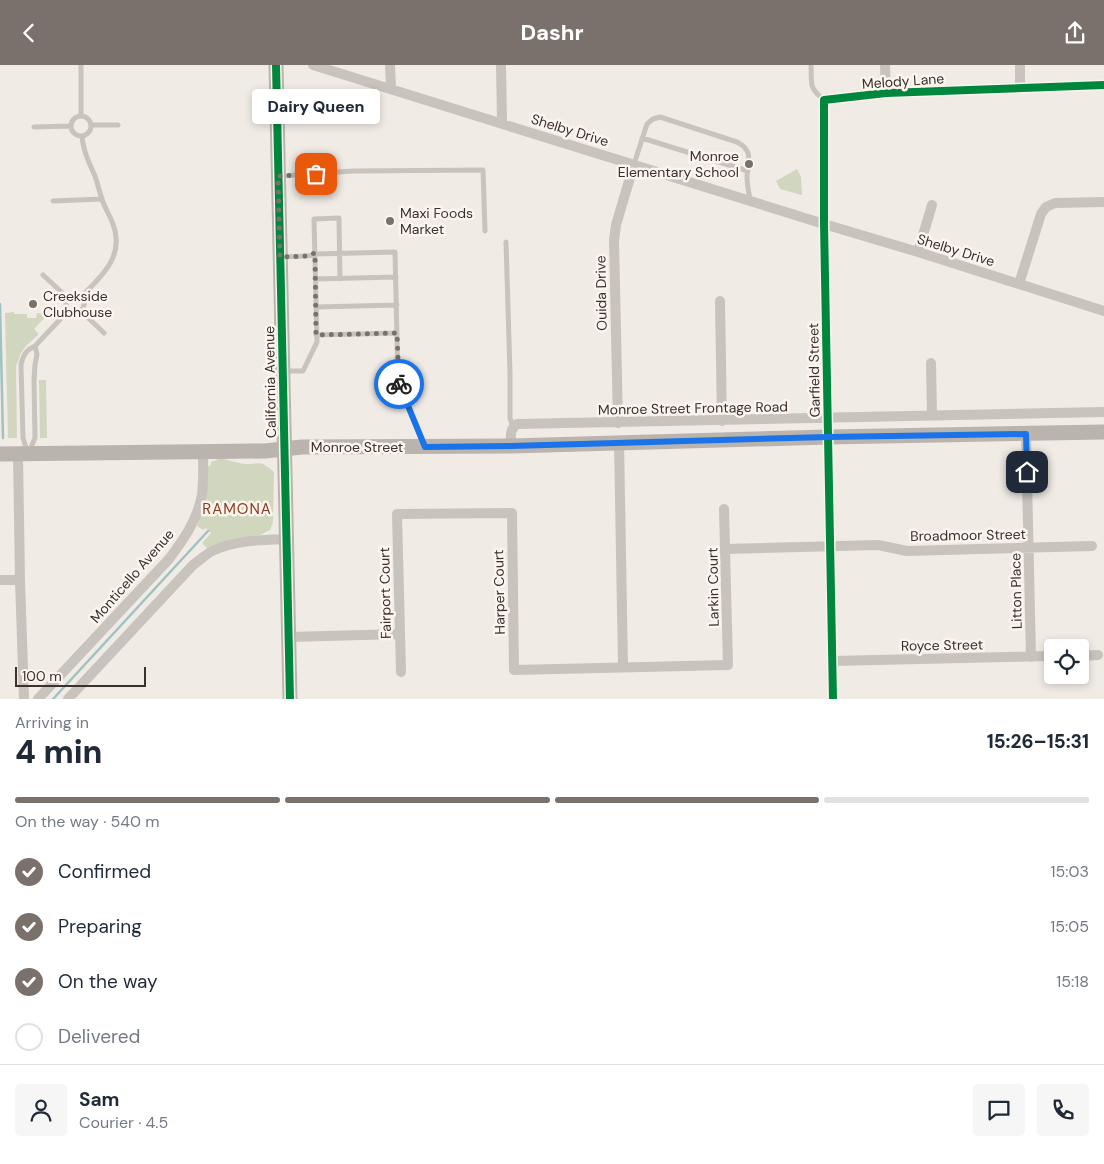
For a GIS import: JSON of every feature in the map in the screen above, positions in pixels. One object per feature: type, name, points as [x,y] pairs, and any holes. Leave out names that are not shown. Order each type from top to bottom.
[{"type":"main road","name":"California Avenue","points":[[276,65],[290,699]]},
{"type":"main road","name":"Monroe Street","points":[[0,454],[265,451],[302,447],[511,446],[828,437],[1104,432]]},
{"type":"street","name":"Shelby Drive","points":[[313,65],[1104,311]]},
{"type":"street","points":[[390,65],[391,88]]},
{"type":"street","points":[[501,65],[502,123]]},
{"type":"street","points":[[886,65],[886,93]]},
{"type":"street","points":[[1020,65],[1020,88]]},
{"type":"street","name":"Melody Lane","points":[[824,100],[886,93],[1104,85]]},
{"type":"street","name":"Garfield Street","points":[[824,100],[824,224],[833,699]]},
{"type":"street","name":"Ouida Drive","points":[[618,423],[614,240],[616,225],[634,165]]},
{"type":"street","points":[[1020,284],[1041,214],[1046,207],[1055,203],[1104,202]]},
{"type":"street","points":[[918,252],[932,205]]},
{"type":"street","points":[[720,301],[722,421]]},
{"type":"street","points":[[931,363],[932,415]]},
{"type":"street","name":"Monroe Street Frontage Road","points":[[513,427],[517,425],[1104,412]]},
{"type":"street","points":[[511,446],[511,430],[513,427]]},
{"type":"street","name":"Litton Place","points":[[1026,434],[1031,657]]},
{"type":"street","points":[[618,442],[623,667]]},
{"type":"street","name":"Monticello Avenue","points":[[38,699],[169,559],[182,541],[192,525],[202,493],[203,451]]},
{"type":"street","points":[[23,454],[20,580],[24,699]]},
{"type":"street","name":"Larkin Court","points":[[623,667],[728,665],[724,509]]},
{"type":"street","name":"Harper Court","points":[[397,514],[512,513],[514,670],[623,667]]},
{"type":"street","name":"Fairport Court","points":[[397,514],[401,672]]},
{"type":"street","points":[[68,699],[193,565],[211,552],[231,544],[287,539]]},
{"type":"street","name":"Broadmoor Street","points":[[726,549],[878,545],[907,551],[1092,546]]},
{"type":"street","points":[[0,580],[20,580]]},
{"type":"street","points":[[289,637],[399,634]]},
{"type":"street","name":"Royce Street","points":[[832,661],[1044,657]]},
{"type":"lane","points":[[81,65],[81,115]]},
{"type":"lane","points":[[811,65],[812,87],[814,92],[824,100]]},
{"type":"lane","points":[[71,126],[75,117],[81,115],[87,117],[92,125]]},
{"type":"lane","points":[[634,165],[647,124],[653,119],[660,117],[744,145],[749,158],[747,179],[750,201]]},
{"type":"lane","points":[[92,125],[118,125]]},
{"type":"lane","points":[[71,126],[76,134],[82,136],[88,133],[92,125]]},
{"type":"lane","points":[[34,127],[71,126]]},
{"type":"lane","points":[[82,136],[82,145],[114,225],[117,243],[111,264],[82,297]]},
{"type":"lane","points":[[642,138],[748,171]]},
{"type":"lane","points":[[278,176],[353,171],[483,170],[485,231]]},
{"type":"lane","points":[[53,201],[102,199]]},
{"type":"lane","points":[[282,372],[302,371],[317,342],[314,219],[339,218],[340,279]]},
{"type":"lane","points":[[506,242],[510,418],[513,427]]},
{"type":"lane","points":[[280,257],[307,256],[315,253],[396,252],[398,383],[425,447]]},
{"type":"lane","points":[[44,275],[68,298]]},
{"type":"lane","points":[[315,279],[396,277]]},
{"type":"lane","points":[[73,295],[82,297],[84,306],[81,311],[73,314],[68,311],[65,303],[68,298],[73,295]]},
{"type":"lane","points":[[316,307],[397,305]]},
{"type":"lane","points":[[23,454],[21,365],[23,357],[28,349],[35,346],[68,311]]},
{"type":"lane","points":[[81,311],[104,333]]},
{"type":"lane","points":[[316,335],[397,333]]},
{"type":"lane","points":[[23,454],[35,438],[34,365],[37,354],[35,346]]},
{"type":"lane","points":[[21,394],[34,394]]},
{"type":"green space","points":[[797,169],[801,177],[802,195],[780,189],[776,181]]},
{"type":"green space","points":[[14,312],[14,314],[27,314],[27,318],[36,318],[37,313],[48,314],[34,329],[38,335],[21,353],[16,366],[17,438],[8,438],[5,313]]},
{"type":"green space","points":[[39,380],[46,380],[47,438],[40,438]]},
{"type":"green space","points":[[221,458],[245,464],[263,464],[274,472],[273,522],[270,530],[260,535],[233,539],[208,549],[202,543],[211,533],[206,528],[203,530],[197,526],[204,505],[207,467],[211,465],[211,462]]},
{"type":"waterway","points":[[0,304],[3,438]]},
{"type":"waterway","points":[[53,699],[208,531]]},
{"type":"cycle path","points":[[276,65],[290,699]]},
{"type":"cycle path","points":[[833,699],[824,224],[824,100],[886,93],[1104,85]]},
{"type":"way so far","points":[[316,174],[278,176],[280,257],[307,256],[315,253],[316,335],[397,333],[399,384]]},
{"type":"place","name":"Monroe Elementary School","points":[[749,164]]},
{"type":"place","name":"Dairy Queen","points":[[316,174]]},
{"type":"place","name":"Maxi Foods Market","points":[[390,221]]},
{"type":"place","name":"Creekside Clubhouse","points":[[33,304]]},
{"type":"district","name":"RAMONA","points":[[237,509]]},
{"type":"route","points":[[399,384],[425,447],[1026,434],[1027,472]]}]
